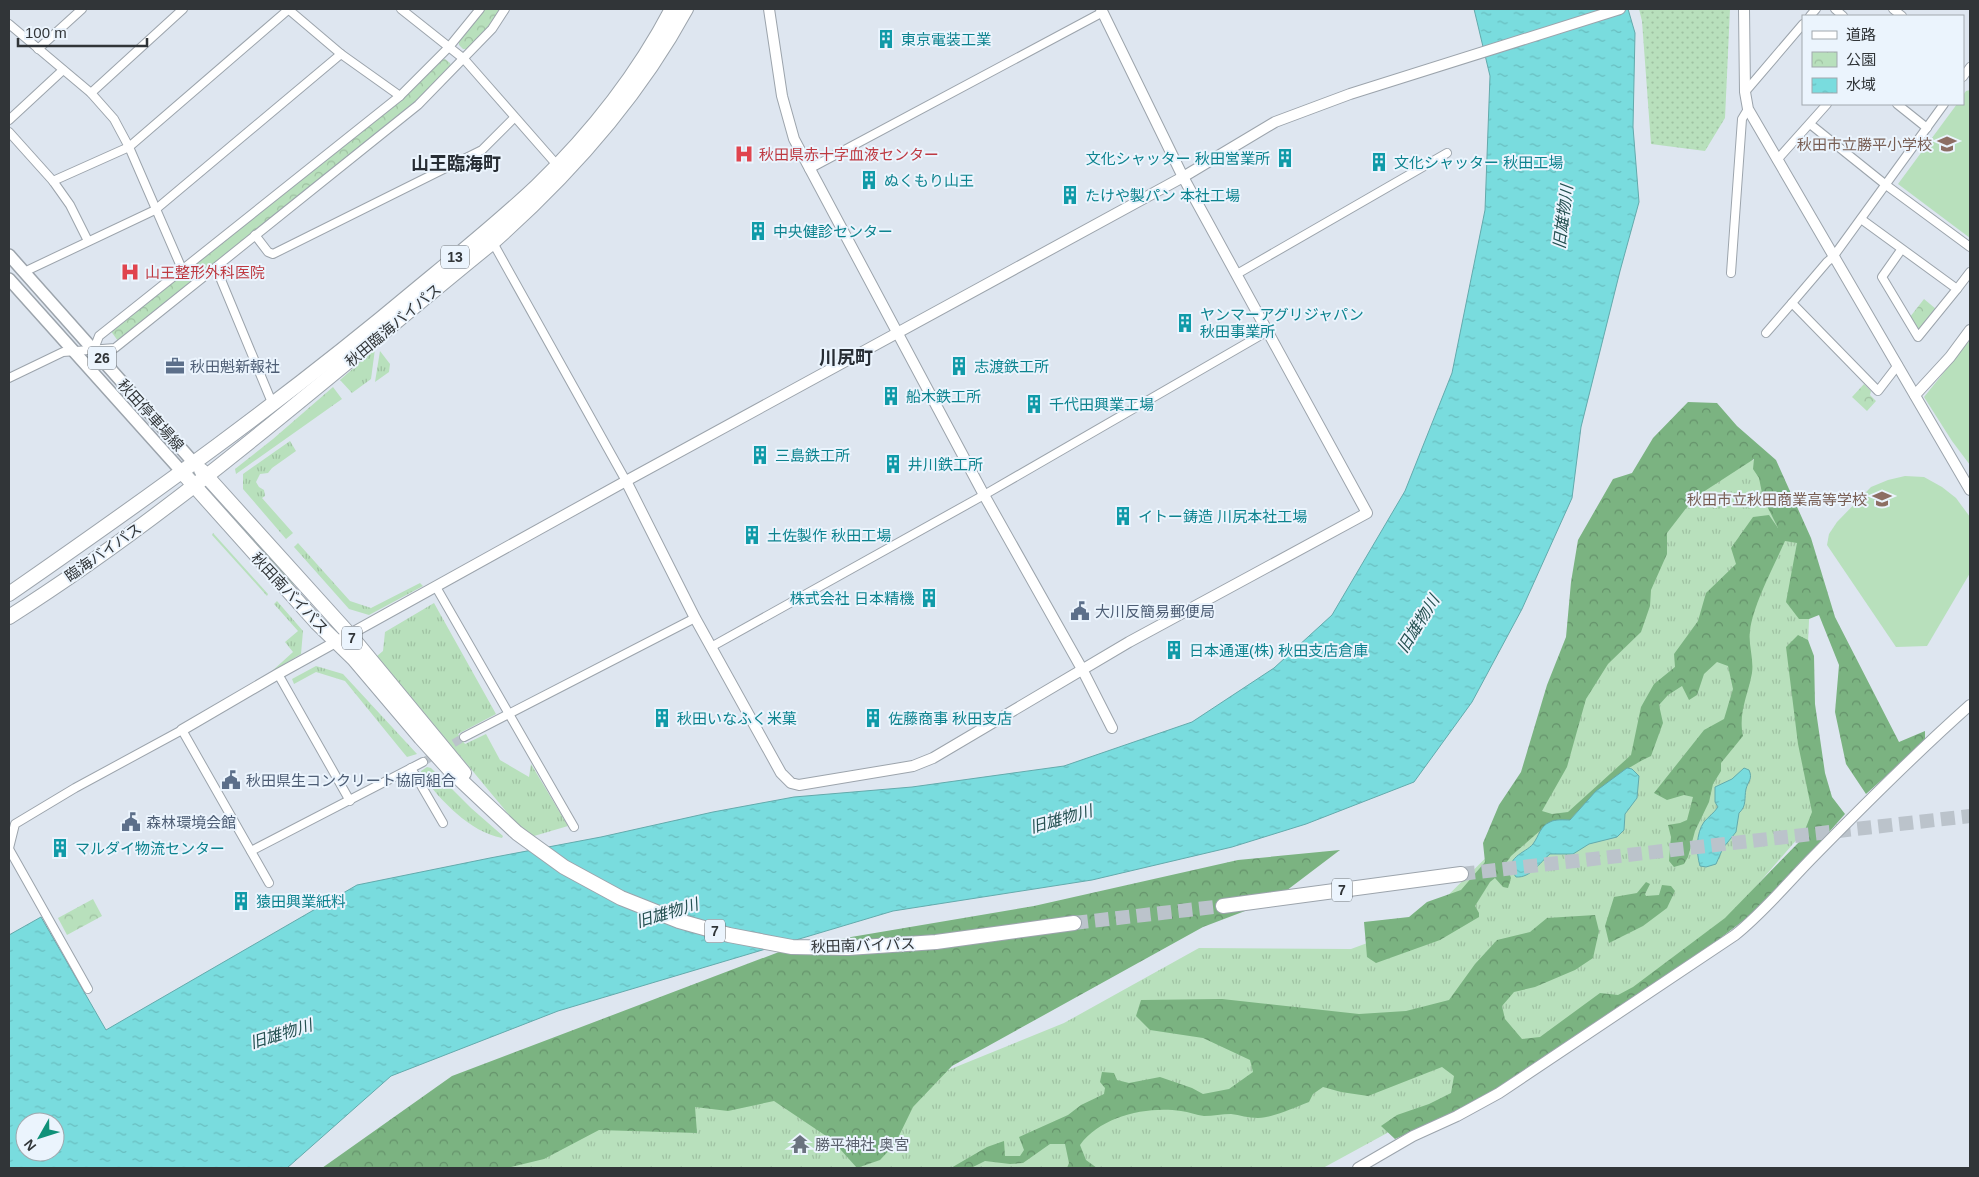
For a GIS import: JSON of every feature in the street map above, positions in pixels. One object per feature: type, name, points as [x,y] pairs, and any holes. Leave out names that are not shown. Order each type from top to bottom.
[{"type":"highway","name":"秋田臨海バイパス","points":[[195,486],[490,237],[513,208],[557,165],[590,128],[646,54],[672,9]]},
{"type":"highway","name":"秋田臨海バイパス","points":[[194,463],[273,406],[547,193],[597,138],[655,62],[686,9]]},
{"type":"highway","name":"秋田南バイパス","points":[[194,463],[208,476],[350,635],[503,820]]},
{"type":"highway","name":"臨海バイパス","points":[[9,594],[194,463]]},
{"type":"highway","name":"秋田南バイパス","points":[[182,472],[336,643],[354,659],[420,738],[450,770],[517,833],[564,867],[621,898],[679,921],[729,935],[792,947],[848,948],[936,942],[1074,923]]},
{"type":"highway","name":"臨海バイパス","points":[[9,617],[119,542],[195,486]]},
{"type":"highway","name":"7","points":[[1223,906],[1460,874]]},
{"type":"main road","name":"秋田停車場線","points":[[9,255],[94,348],[194,463]]},
{"type":"main road","name":"秋田停車場線","points":[[9,279],[182,472]]},
{"type":"street","points":[[38,49],[82,9]]},
{"type":"street","points":[[91,93],[184,9]]},
{"type":"street","points":[[53,181],[129,146],[289,9],[341,54],[400,96]]},
{"type":"street","points":[[401,9],[411,12],[464,59],[557,165]]},
{"type":"street","points":[[94,348],[98,336],[400,96],[449,47],[480,9]]},
{"type":"street","points":[[9,378],[64,352],[94,348],[115,348],[418,104],[492,29],[505,9]]},
{"type":"street","points":[[769,9],[787,115],[794,139],[984,495],[1082,669],[1112,728]]},
{"type":"street","points":[[88,989],[9,849],[15,824],[75,788],[182,730],[278,674],[626,481],[1183,177],[1275,122],[1350,94],[1620,9]]},
{"type":"street","points":[[1744,9],[1745,92],[1748,109],[1970,490]]},
{"type":"street","points":[[1892,9],[1902,14]]},
{"type":"street","points":[[490,237],[626,481],[694,618],[780,773],[791,783],[799,785],[900,768],[923,762],[1082,669],[1367,513],[1183,177],[1102,11],[809,168]]},
{"type":"street","points":[[9,24],[91,93],[114,119],[129,146],[182,269]]},
{"type":"street","points":[[1745,92],[1802,25]]},
{"type":"street","points":[[1796,32],[1802,37]]},
{"type":"street","points":[[24,272],[88,240],[155,210],[341,54]]},
{"type":"street","points":[[9,120],[63,70]]},
{"type":"street","points":[[1777,160],[1826,105]]},
{"type":"street","points":[[1898,105],[1927,128]]},
{"type":"street","points":[[1766,333],[1826,262],[1833,257],[1943,105]]},
{"type":"street","points":[[1731,274],[1742,119],[1748,109]]},
{"type":"street","points":[[255,235],[268,252],[273,254],[482,150],[514,118]]},
{"type":"street","points":[[1810,124],[1886,185],[1970,248]]},
{"type":"street","points":[[9,132],[53,181],[70,206],[88,240]]},
{"type":"street","points":[[1237,274],[1446,153]]},
{"type":"street","points":[[1860,219],[1957,289]]},
{"type":"street","points":[[1902,250],[1882,277],[1918,337],[1970,272]]},
{"type":"street","points":[[219,275],[273,406]]},
{"type":"street","points":[[1792,303],[1878,391],[1898,365]]},
{"type":"street","points":[[1915,395],[1950,357],[1970,330]]},
{"type":"street","points":[[711,648],[984,495],[1268,331]]},
{"type":"street","points":[[436,587],[574,827]]},
{"type":"street","points":[[464,738],[694,618]]},
{"type":"street","points":[[278,674],[350,800]]},
{"type":"street","points":[[1358,1168],[1413,1136],[1457,1116],[1499,1093],[1751,923],[1815,854],[1928,742],[1970,705]]},
{"type":"street","points":[[182,730],[270,883]]},
{"type":"street","points":[[251,852],[423,762]]},
{"type":"street","points":[[411,768],[443,824]]},
{"type":"green space","points":[[482,9],[503,9],[491,27],[468,49],[463,49],[459,45],[459,40]]},
{"type":"green space","points":[[1639,9],[1730,9],[1725,118],[1705,151],[1651,144],[1642,21]]},
{"type":"green space","points":[[445,59],[451,66],[416,103],[118,341],[110,330],[402,100],[438,61]]},
{"type":"green space","name":"秋田市立勝平小学校","points":[[1970,90],[1970,238],[1898,184],[1956,105],[1964,105],[1964,94]]},
{"type":"green space","points":[[1924,299],[1936,309],[1918,331],[1910,317]]},
{"type":"green space","points":[[1970,340],[1970,465],[1924,397]]},
{"type":"green space","points":[[375,349],[371,379],[352,393],[340,380]]},
{"type":"green space","points":[[380,351],[390,364],[389,372],[375,382]]},
{"type":"green space","points":[[1864,384],[1871,391],[1870,395],[1876,401],[1867,411],[1852,397]]},
{"type":"green space","points":[[333,387],[342,399],[236,474],[235,469]]},
{"type":"green space","points":[[1688,402],[1717,403],[1737,426],[1776,460],[1811,538],[1835,617],[1899,742],[1925,731],[1925,741],[1866,794],[1846,764],[1835,712],[1839,665],[1819,615],[1809,619],[1799,619],[1786,602],[1797,543],[1785,541],[1755,609],[1752,621],[1750,636],[1752,673],[1743,712],[1743,736],[1721,763],[1721,771],[1713,784],[1709,802],[1695,831],[1688,857],[1684,864],[1674,867],[1669,861],[1671,837],[1668,825],[1687,820],[1693,797],[1684,795],[1667,800],[1654,793],[1704,730],[1724,719],[1733,689],[1728,666],[1717,662],[1704,674],[1697,695],[1689,700],[1682,686],[1668,695],[1659,705],[1663,723],[1651,756],[1607,784],[1570,820],[1550,822],[1511,856],[1506,863],[1511,878],[1508,888],[1503,887],[1495,878],[1490,882],[1475,906],[1479,917],[1440,940],[1376,963],[1367,957],[1364,922],[1409,917],[1427,902],[1461,890],[1485,862],[1483,843],[1499,805],[1521,772],[1547,685],[1566,637],[1571,582],[1578,540],[1613,479],[1632,473],[1653,438]],"holes":[[[1754,459],[1753,469],[1759,478],[1763,498],[1778,528],[1769,515],[1753,517],[1731,548],[1736,564],[1706,593],[1698,621],[1674,654],[1675,667],[1654,684],[1641,707],[1631,755],[1568,812],[1552,814],[1542,811],[1567,767],[1586,699],[1608,664],[1641,632],[1650,606],[1651,590],[1667,554],[1667,533],[1694,498]]]},
{"type":"green space","points":[[290,441],[296,451],[268,473],[260,474],[256,482],[264,490],[265,496],[262,498],[293,533],[286,539],[243,489],[243,474]]},
{"type":"green space","points":[[1762,460],[1812,554],[1805,709],[1824,808],[1747,897],[1732,920],[1681,959],[1466,1090],[1323,1168],[436,1168],[618,1101],[877,1099],[1064,1023],[1199,948],[1351,949],[1419,924],[1523,821],[1667,506],[1714,461]]},
{"type":"green space","points":[[1905,476],[1924,477],[1942,487],[1956,498],[1970,517],[1970,573],[1927,646],[1896,647],[1827,545],[1829,534],[1837,522],[1871,487]]},
{"type":"green space","points":[[224,504],[277,560],[294,585],[293,587],[224,507]]},
{"type":"green space","points":[[213,533],[268,594],[267,596],[212,535]]},
{"type":"green space","points":[[298,543],[350,601],[371,608],[420,583],[423,586],[369,615],[349,609],[294,547]]},
{"type":"green space","points":[[277,601],[303,631],[301,654],[271,672],[293,652],[285,642],[298,631],[274,604]]},
{"type":"green space","points":[[434,603],[496,714],[458,734],[465,744],[486,734],[500,760],[529,777],[531,764],[568,826],[534,836],[515,822],[377,656],[383,651],[385,632]]},
{"type":"green space","points":[[1798,635],[1808,640],[1814,656],[1815,704],[1825,773],[1832,797],[1845,814],[1806,858],[1748,917],[1697,956],[1501,1087],[1453,1113],[1395,1139],[1381,1126],[1397,1115],[1429,1104],[1451,1093],[1454,1076],[1442,1067],[1368,1096],[1323,1087],[1313,1094],[1309,1102],[1284,1112],[1264,1117],[1254,1118],[1231,1114],[1204,1116],[1184,1111],[1168,1110],[1154,1110],[1126,1115],[1100,1127],[1080,1145],[1086,1160],[1097,1168],[1067,1168],[1069,1163],[1065,1144],[1050,1144],[1023,1163],[1010,1164],[985,1161],[971,1168],[951,1168],[987,1147],[1004,1141],[1005,1156],[1020,1156],[1024,1150],[1019,1137],[1068,1115],[1081,1105],[1104,1094],[1105,1088],[1100,1082],[1102,1072],[1114,1073],[1117,1080],[1129,1083],[1160,1077],[1192,1088],[1203,1094],[1229,1089],[1253,1072],[1250,1060],[1203,1038],[1150,1030],[1136,1016],[1141,1000],[1222,999],[1359,1014],[1406,1011],[1449,1000],[1475,964],[1497,940],[1530,932],[1547,918],[1595,915],[1599,931],[1593,958],[1575,970],[1535,987],[1514,992],[1502,1006],[1505,1019],[1522,1039],[1540,1037],[1600,993],[1618,995],[1633,987],[1725,918],[1801,840],[1812,812],[1798,744],[1786,647]]},
{"type":"green space","points":[[316,666],[343,674],[417,754],[407,757],[345,681],[316,672],[294,684],[292,679]]},
{"type":"green space","points":[[427,767],[431,768],[471,808],[503,836],[502,838],[490,835],[457,814],[421,774],[421,771]]},
{"type":"green space","points":[[1340,850],[1274,900],[1203,927],[952,1066],[913,1107],[895,1144],[880,1160],[857,1168],[832,1140],[774,1101],[728,1111],[695,1107],[697,1133],[599,1130],[544,1159],[507,1168],[322,1168],[452,1076],[792,947],[1034,906],[1238,860]]},
{"type":"green space","points":[[1646,882],[1650,884],[1645,894],[1646,896],[1659,895],[1662,885],[1671,886],[1675,891],[1667,908],[1643,926],[1609,943],[1605,926],[1614,897],[1637,893]]},
{"type":"green space","points":[[93,899],[102,916],[67,935],[58,918]]},
{"type":"water","name":"旧雄物川","points":[[1474,9],[1628,9],[1635,33],[1633,127],[1639,202],[1581,427],[1572,498],[1522,609],[1472,702],[1414,782],[1306,824],[1232,847],[1092,880],[893,911],[558,1011],[391,1076],[287,1168],[9,1168],[9,935],[41,917],[106,1030],[357,885],[794,797],[912,787],[1064,766],[1192,722],[1274,668],[1332,615],[1405,491],[1452,373],[1485,210],[1490,76]]},
{"type":"water","points":[[1627,768],[1632,769],[1639,776],[1637,798],[1625,814],[1624,830],[1617,837],[1589,844],[1573,854],[1550,854],[1530,873],[1516,877],[1511,865],[1513,861],[1533,844],[1544,826],[1554,820],[1570,820],[1596,791]]},
{"type":"water","points":[[1744,768],[1749,770],[1750,778],[1746,789],[1744,805],[1739,813],[1736,832],[1723,848],[1716,864],[1706,867],[1700,866],[1697,849],[1698,837],[1704,822],[1718,807],[1715,802],[1715,787],[1732,779]]},
{"type":"tunnel","points":[[423,762],[464,737]]},
{"type":"tunnel","points":[[1461,874],[1970,816]]},
{"type":"tunnel","points":[[1074,923],[1223,906]]},
{"type":"place","name":"東京電装工業","points":[[886,39]]},
{"type":"place","name":"秋田市立勝平小学校","points":[[1947,144]]},
{"type":"place","name":"秋田県赤十字血液センター","points":[[744,154]]},
{"type":"place","name":"文化シャッター 秋田営業所","points":[[1285,158]]},
{"type":"place","name":"文化シャッター 秋田工場","points":[[1379,162]]},
{"type":"place","name":"ぬくもり山王","points":[[869,180]]},
{"type":"place","name":"たけや製パン 本社工場","points":[[1070,195]]},
{"type":"place","name":"中央健診センター","points":[[758,231]]},
{"type":"place","name":"山王整形外科医院","points":[[130,272]]},
{"type":"place","name":"ヤンマーアグリジャパン 秋田事業所","points":[[1185,323]]},
{"type":"place","name":"秋田魁新報社","points":[[175,366]]},
{"type":"place","name":"志渡鉄工所","points":[[959,366]]},
{"type":"place","name":"船木鉄工所","points":[[891,396]]},
{"type":"place","name":"千代田興業工場","points":[[1034,404]]},
{"type":"place","name":"三島鉄工所","points":[[760,455]]},
{"type":"place","name":"井川鉄工所","points":[[893,464]]},
{"type":"place","name":"秋田市立秋田商業高等学校","points":[[1882,499]]},
{"type":"place","name":"イトー鋳造 川尻本社工場","points":[[1123,516]]},
{"type":"place","name":"土佐製作 秋田工場","points":[[752,535]]},
{"type":"place","name":"株式会社 日本精機","points":[[929,598]]},
{"type":"place","name":"大川反簡易郵便局","points":[[1080,611]]},
{"type":"place","name":"日本通運(株) 秋田支店倉庫","points":[[1174,650]]},
{"type":"place","name":"秋田いなふく米菓","points":[[662,718]]},
{"type":"place","name":"佐藤商事 秋田支店","points":[[873,718]]},
{"type":"place","name":"秋田県生コンクリート協同組合","points":[[231,780]]},
{"type":"place","name":"森林環境会館","points":[[131,822]]},
{"type":"place","name":"マルダイ物流センター","points":[[60,848]]},
{"type":"place","name":"猿田興業紙料","points":[[241,901]]},
{"type":"place","name":"勝平神社 奥宮","points":[[800,1144]]},
{"type":"district","name":"山王臨海町","points":[[456,164]]},
{"type":"district","name":"川尻町","points":[[846,358]]}]
